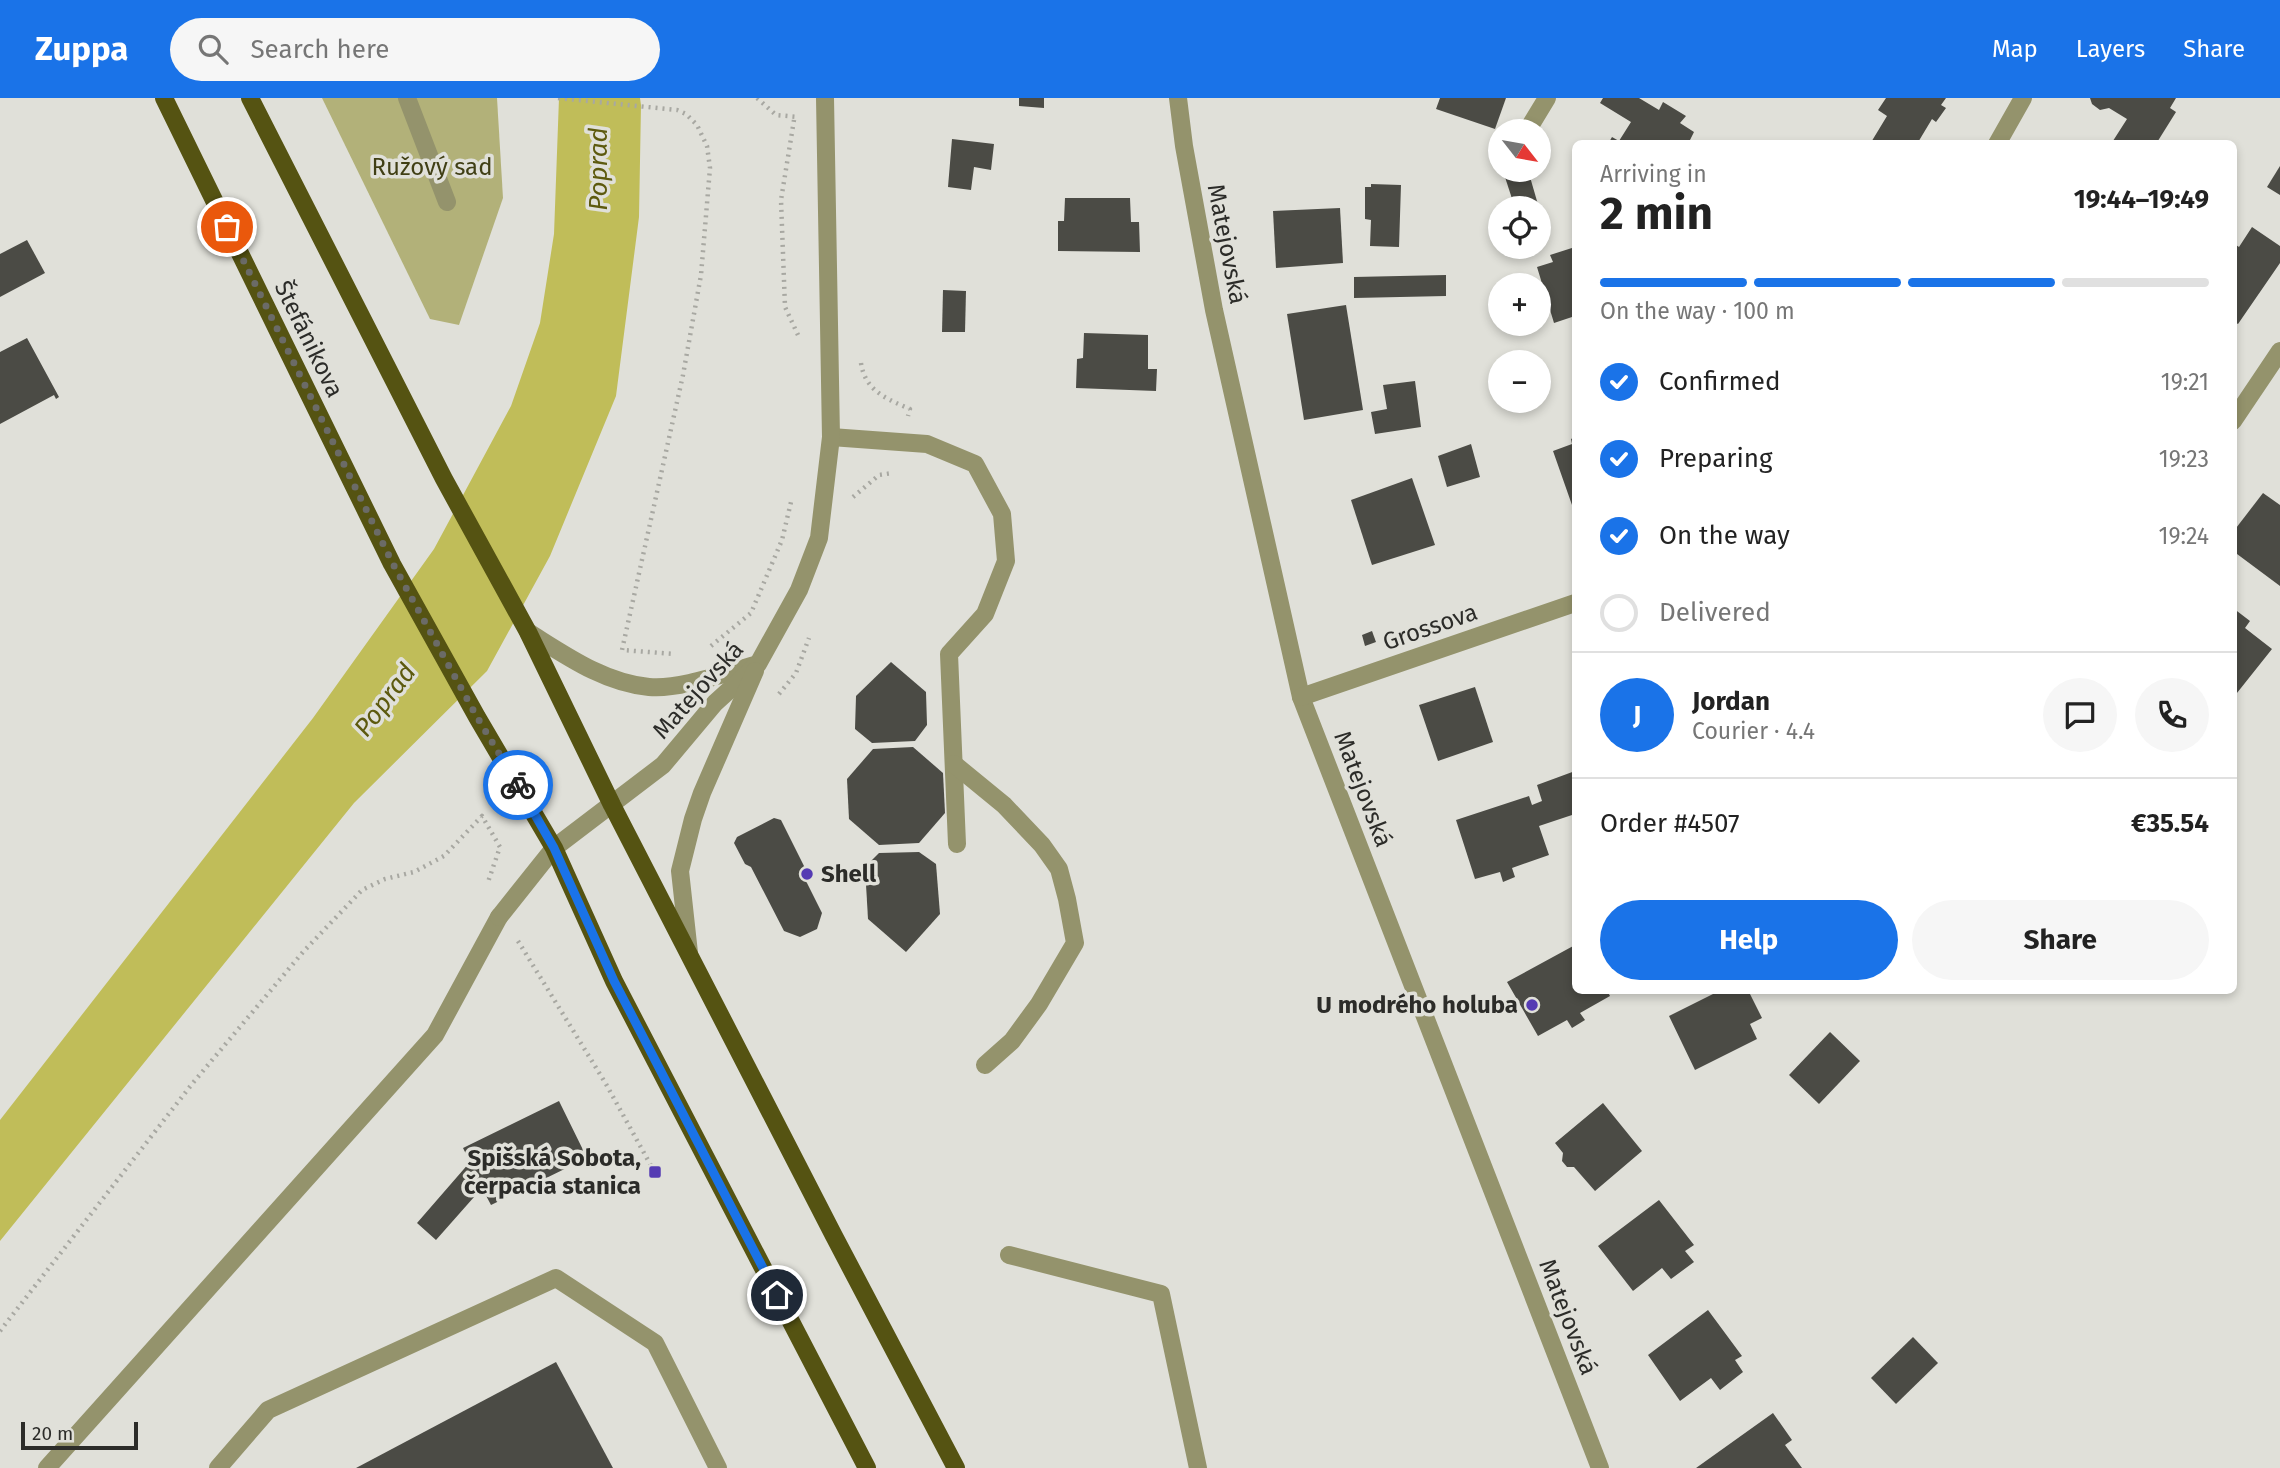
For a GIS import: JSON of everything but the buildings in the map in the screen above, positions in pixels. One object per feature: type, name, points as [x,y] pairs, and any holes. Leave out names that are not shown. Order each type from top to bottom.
[{"type":"main road","name":"Štefánikova","points":[[164,98],[393,564],[477,717],[554,848],[614,981],[867,1468]]},
{"type":"main road","points":[[250,98],[444,479],[528,632],[612,805],[956,1468]]},
{"type":"street","points":[[407,98],[447,202]]},
{"type":"street","name":"Matejovská","points":[[1178,98],[1214,310],[1301,698],[1600,1468]]},
{"type":"street","points":[[1534,119],[1547,98]]},
{"type":"street","points":[[1999,140],[2023,98]]},
{"type":"street","name":"Matejovská","points":[[47,1468],[435,1035],[499,917],[554,848],[663,765],[715,704],[758,664],[799,590],[819,538],[831,437],[825,107]]},
{"type":"street","points":[[2237,415],[2280,351]]},
{"type":"street","points":[[831,437],[927,444],[975,464],[1002,514],[1006,561],[985,614],[949,654],[957,844]]},
{"type":"street","name":"Grossova","points":[[1301,698],[1572,604]]},
{"type":"street","points":[[528,632],[613,680],[651,687],[692,682],[758,664]]},
{"type":"street","points":[[689,953],[680,871],[702,793],[758,664]]},
{"type":"street","points":[[954,764],[1004,805],[1042,845],[1059,869],[1068,900],[1075,943],[1019,1032],[985,1065]]},
{"type":"street","points":[[1009,1255],[1161,1294],[1198,1468]]},
{"type":"street","points":[[218,1468],[268,1410],[556,1278],[655,1343],[718,1468]]},
{"type":"path","points":[[558,98],[677,110],[686,114],[697,125],[707,146],[710,168],[701,275],[683,374],[622,650],[687,655]]},
{"type":"path","points":[[757,98],[776,115],[794,117],[825,107]]},
{"type":"path","points":[[795,108],[781,200],[785,307],[799,337]]},
{"type":"path","points":[[710,648],[751,613],[782,541],[792,502]]},
{"type":"path","points":[[0,1331],[192,1084],[303,952],[362,890],[386,879],[414,872],[444,856],[482,816],[500,846],[488,882],[499,917],[516,937],[606,1084],[660,1182]]},
{"type":"green space","name":"Ružový sad","points":[[322,98],[497,98],[503,198],[459,325],[430,319]]},
{"type":"water","name":"Poprad","points":[[559,98],[640,98],[639,217],[616,396],[550,556],[487,671],[354,803],[0,1241],[0,1120],[313,718],[434,549],[511,406],[540,323],[554,234]]},
{"type":"way so far","points":[[227,227],[393,564],[477,717],[518,785]]},
{"type":"place","name":"Shell","points":[[807,874]]},
{"type":"place","name":"U modrého holuba","points":[[1532,1005]]},
{"type":"place","name":"Spišská Sobota, čerpacia stanica","points":[[655,1172]]},
{"type":"route","points":[[518,785],[554,848],[614,981],[777,1295]]}]
